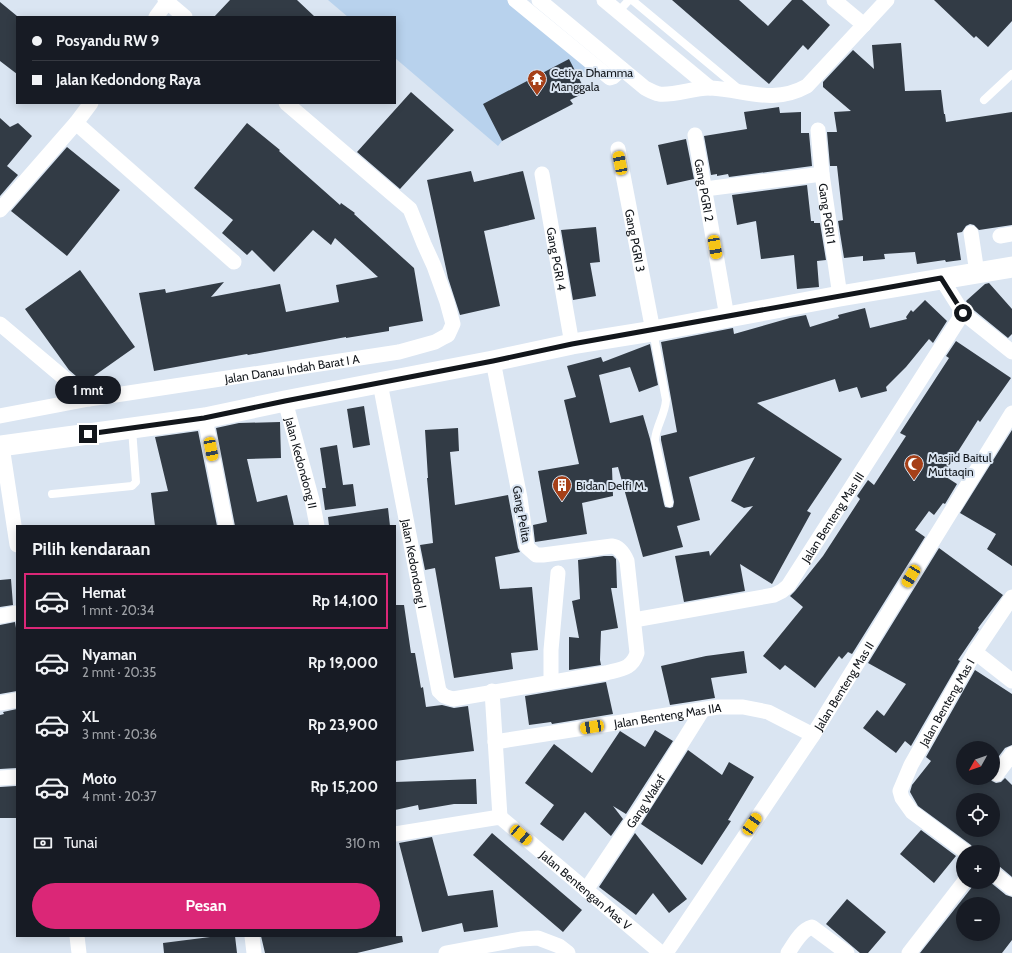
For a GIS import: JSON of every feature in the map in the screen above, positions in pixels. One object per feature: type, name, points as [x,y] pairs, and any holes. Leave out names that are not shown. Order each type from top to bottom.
[{"type":"street","points":[[515,0],[610,78],[613,78],[622,69]]},
{"type":"street","points":[[539,0],[645,88],[659,94],[710,88],[754,95],[784,95],[803,88],[812,81],[887,0]]},
{"type":"street","points":[[604,0],[710,88]]},
{"type":"street","points":[[834,0],[864,25]]},
{"type":"street","points":[[157,16],[166,1],[184,16]]},
{"type":"street","points":[[0,210],[76,123],[90,104]]},
{"type":"street","name":"Jalan Danau Indah Barat I A","points":[[0,416],[90,399],[399,352],[435,342],[448,335],[453,324],[449,309],[434,266],[410,209],[287,104]]},
{"type":"street","points":[[76,123],[234,262]]},
{"type":"street","name":"Gang PGRI 1","points":[[818,130],[822,174],[840,296]]},
{"type":"street","name":"Gang PGRI 2","points":[[695,135],[727,317]]},
{"type":"street","name":"Gang PGRI 3","points":[[618,150],[653,331]]},
{"type":"street","name":"Gang PGRI 4","points":[[542,174],[572,344]]},
{"type":"street","points":[[705,189],[822,174]]},
{"type":"street","points":[[971,233],[977,273]]},
{"type":"street","points":[[16,539],[1,446],[204,418],[572,344],[653,331],[941,278],[1012,267]]},
{"type":"street","points":[[941,278],[963,313],[1012,352]]},
{"type":"street","name":"Jalan Benteng Mas III","points":[[634,620],[774,595],[788,586],[963,313]]},
{"type":"street","points":[[0,324],[90,399]]},
{"type":"street","name":"Gang Pelita","points":[[493,361],[520,498],[527,548],[536,555],[543,556],[607,547],[617,547],[623,552],[627,561],[634,620]]},
{"type":"street","name":"Jalan Kedondong I","points":[[380,382],[439,691],[444,696],[453,699],[492,691],[606,673],[628,666],[635,661],[637,653],[634,620]]},
{"type":"street","name":"Jalan Kedondong II","points":[[285,401],[312,500],[317,525]]},
{"type":"street","name":"Jalan Benteng Mas II","points":[[666,953],[813,735],[1012,413]]},
{"type":"street","points":[[204,418],[226,525]]},
{"type":"street","points":[[551,682],[551,650],[558,573]]},
{"type":"street","name":"Jalan Benteng Mas I","points":[[957,845],[912,812],[902,798],[900,791],[911,765],[975,652],[1012,597]]},
{"type":"street","points":[[0,616],[16,613]]},
{"type":"street","points":[[975,652],[1012,681]]},
{"type":"street","points":[[396,834],[500,817],[492,691]]},
{"type":"street","points":[[0,703],[16,700]]},
{"type":"street","name":"Jalan Benteng Mas IIA","points":[[495,742],[718,707],[742,707],[768,712],[813,735]]},
{"type":"street","name":"Gang Wakaf","points":[[586,890],[645,802],[702,710]]},
{"type":"street","points":[[1000,770],[1012,754]]},
{"type":"street","points":[[0,778],[16,777]]},
{"type":"street","name":"Jalan Bentengan Mas V","points":[[500,817],[661,953]]},
{"type":"street","points":[[1000,879],[1012,888]]},
{"type":"street","points":[[909,953],[959,889]]},
{"type":"street","points":[[788,953],[798,937],[808,928],[812,927],[847,953]]},
{"type":"street","points":[[77,937],[79,953]]},
{"type":"street","points":[[252,937],[254,953]]},
{"type":"street","points":[[446,953],[521,939],[538,938],[554,944],[568,953]]},
{"type":"lane","points":[[618,12],[629,0]]},
{"type":"lane","points":[[632,0],[742,92]]},
{"type":"lane","points":[[984,100],[1012,74]]},
{"type":"lane","points":[[653,331],[666,400],[665,410],[655,440],[669,503]]},
{"type":"lane","points":[[52,494],[134,485],[136,482],[132,428]]},
{"type":"shaded area","points":[[328,0],[507,0],[600,73],[556,73],[498,146],[396,59],[396,16],[347,16]]},
{"type":"building","points":[[230,0],[297,0],[314,16],[215,16]]},
{"type":"building","points":[[672,0],[739,0],[768,26],[792,0],[802,0],[830,25],[808,50],[803,45],[769,84]]},
{"type":"building","points":[[934,0],[1012,0],[1012,21],[988,47],[976,36],[974,38]]},
{"type":"building","points":[[0,2],[17,16],[16,73],[0,61]]},
{"type":"building","points":[[901,43],[905,91],[941,90],[946,122],[1012,112],[1012,225],[979,230],[974,225],[970,224],[966,226],[962,232],[957,233],[961,260],[946,262],[945,260],[917,264],[915,252],[884,254],[885,259],[863,261],[863,256],[844,258],[838,221],[843,220],[837,166],[830,166],[827,132],[837,132],[834,112],[851,111],[823,87],[823,82],[853,50],[874,69],[872,45]]},
{"type":"building","name":"Cetiya Dhamma Manggala","points":[[569,59],[586,92],[570,100],[573,104],[502,141],[483,104]]},
{"type":"building","points":[[411,92],[454,130],[400,189],[357,152]]},
{"type":"building","points":[[779,107],[780,113],[801,112],[801,133],[809,133],[812,166],[729,177],[728,174],[717,176],[717,174],[711,175],[704,136],[747,129],[744,112]]},
{"type":"building","points":[[0,118],[10,127],[18,123],[32,136],[7,166],[18,175],[0,196]]},
{"type":"building","points":[[247,123],[280,150],[279,151],[340,205],[341,203],[355,213],[354,214],[414,268],[423,321],[389,327],[389,331],[346,337],[154,371],[139,293],[165,289],[166,293],[224,282],[211,297],[280,284],[286,312],[339,302],[336,285],[378,277],[335,238],[331,245],[313,230],[274,272],[252,250],[247,255],[222,233],[233,220],[194,188]]},
{"type":"building","points":[[686,139],[694,179],[667,185],[658,145]]},
{"type":"building","points":[[67,147],[120,190],[67,256],[11,211]]},
{"type":"building","points":[[471,171],[474,182],[523,171],[535,219],[484,231],[500,306],[460,315],[448,278],[427,180]]},
{"type":"building","points":[[807,185],[811,221],[814,221],[814,223],[820,223],[826,260],[817,261],[819,287],[797,289],[794,255],[761,259],[756,221],[737,225],[732,195]]},
{"type":"building","points":[[596,227],[600,262],[590,263],[596,296],[573,300],[561,230]]},
{"type":"building","points":[[80,270],[135,347],[84,383],[69,370],[25,309]]},
{"type":"building","points":[[989,283],[1012,309],[1012,334],[1008,338],[970,307],[966,301],[985,284]]},
{"type":"building","points":[[925,300],[947,321],[933,343],[929,339],[906,367],[886,387],[887,391],[861,398],[857,387],[839,392],[835,379],[757,403],[842,459],[807,511],[811,513],[772,584],[740,564],[745,591],[684,602],[675,556],[709,551],[710,556],[753,506],[744,508],[731,501],[755,457],[689,477],[700,520],[677,526],[683,547],[643,557],[618,467],[612,468],[613,496],[582,503],[587,534],[535,542],[533,525],[547,522],[538,471],[579,464],[564,400],[576,397],[567,366],[601,357],[603,362],[650,344],[658,385],[639,392],[630,367],[599,375],[610,423],[643,415],[650,439],[664,504],[665,507],[670,508],[673,507],[674,502],[661,436],[677,432],[661,342],[733,328],[734,334],[806,315],[810,327],[839,318],[838,315],[865,308],[870,328],[907,319],[906,317],[911,310],[913,312]]},
{"type":"building","points":[[956,341],[1011,378],[980,422],[978,420],[943,475],[957,484],[945,504],[943,503],[934,515],[929,511],[915,530],[925,537],[852,654],[848,652],[842,659],[839,656],[815,688],[785,665],[780,670],[763,656],[803,607],[790,596],[823,556],[860,499],[857,496],[868,480],[874,485],[906,436],[900,433],[949,358],[946,356]]},
{"type":"building","points":[[364,406],[370,445],[353,448],[347,409]]},
{"type":"building","points":[[280,422],[281,458],[247,459],[257,502],[287,495],[294,525],[235,525],[216,428],[239,423]]},
{"type":"building","points":[[458,428],[459,451],[450,452],[455,505],[508,495],[520,552],[495,557],[500,589],[532,587],[538,650],[511,653],[513,669],[454,678],[435,568],[425,570],[420,545],[433,543],[427,478],[425,430]]},
{"type":"building","points":[[1012,430],[1012,566],[987,549],[996,534],[960,513]]},
{"type":"building","points":[[198,431],[217,525],[155,525],[151,493],[168,491],[155,437]]},
{"type":"building","points":[[337,445],[343,485],[353,484],[356,506],[325,510],[322,488],[326,488],[320,448]]},
{"type":"building","points":[[388,508],[390,525],[329,525],[328,517]]},
{"type":"building","points":[[939,548],[1003,595],[978,628],[979,629],[958,660],[960,661],[911,746],[905,741],[896,753],[863,728],[877,710],[884,716],[906,684],[868,663]]},
{"type":"building","points":[[613,556],[616,559],[617,588],[611,588],[618,628],[601,631],[601,665],[569,670],[569,637],[579,638],[572,601],[580,599],[578,560]]},
{"type":"building","points":[[11,579],[13,605],[0,607],[0,580]]},
{"type":"building","points":[[396,605],[404,605],[411,653],[415,653],[426,707],[442,705],[454,708],[468,706],[474,751],[396,761]]},
{"type":"building","points":[[15,622],[16,691],[0,694],[0,625]]},
{"type":"building","points":[[744,651],[747,673],[711,678],[715,698],[670,705],[661,666],[706,656]]},
{"type":"building","points":[[975,670],[1012,694],[1012,745],[1005,748],[1000,755],[1000,741],[956,741],[956,785],[1000,785],[1000,782],[1005,778],[1012,785],[1012,877],[1000,867],[1000,845],[971,845],[960,837],[1000,837],[1000,793],[956,793],[956,834],[918,806],[910,792],[912,785],[931,761],[926,757]]},
{"type":"building","points":[[606,682],[613,714],[552,724],[551,722],[529,725],[525,696]]},
{"type":"building","points":[[16,709],[16,768],[0,769],[0,715],[4,714],[3,712]]},
{"type":"building","points":[[655,730],[673,741],[626,814],[613,806],[623,819],[611,836],[585,812],[563,841],[540,824],[554,805],[525,783],[554,744],[592,773],[620,731],[645,747]]},
{"type":"building","points":[[688,750],[722,775],[729,762],[754,777],[728,820],[731,821],[702,865],[641,824]]},
{"type":"building","points":[[476,779],[477,804],[454,804],[419,810],[418,805],[396,810],[396,782]]},
{"type":"building","points":[[16,786],[16,818],[0,818],[0,787]]},
{"type":"building","points":[[921,830],[956,856],[934,883],[900,854]]},
{"type":"building","points":[[492,833],[582,910],[563,932],[473,855]]},
{"type":"building","points":[[635,833],[687,899],[669,913],[653,893],[636,915],[599,887]]},
{"type":"building","points":[[432,837],[448,896],[493,890],[498,927],[464,932],[462,923],[422,932],[399,843]]},
{"type":"building","points":[[970,889],[999,889],[1006,895],[1012,897],[1012,940],[1002,953],[920,953],[956,907],[956,941],[1000,941],[1000,897],[964,897]]},
{"type":"building","points":[[847,899],[886,932],[868,953],[860,953],[826,924]]},
{"type":"building","points":[[402,936],[403,942],[357,953],[265,953],[261,937]]},
{"type":"building","points":[[210,937],[235,937],[237,953],[164,953],[163,943]]},
{"type":"place","name":"Cetiya Dhamma Manggala","points":[[537,96]]},
{"type":"place","name":"Masjid Baitul Muttaqin","points":[[914,481]]},
{"type":"place","name":"Bidan Delfi M.","points":[[562,502]]},
{"type":"route","points":[[88,434],[204,418],[572,344],[653,331],[941,278],[963,313]]}]
